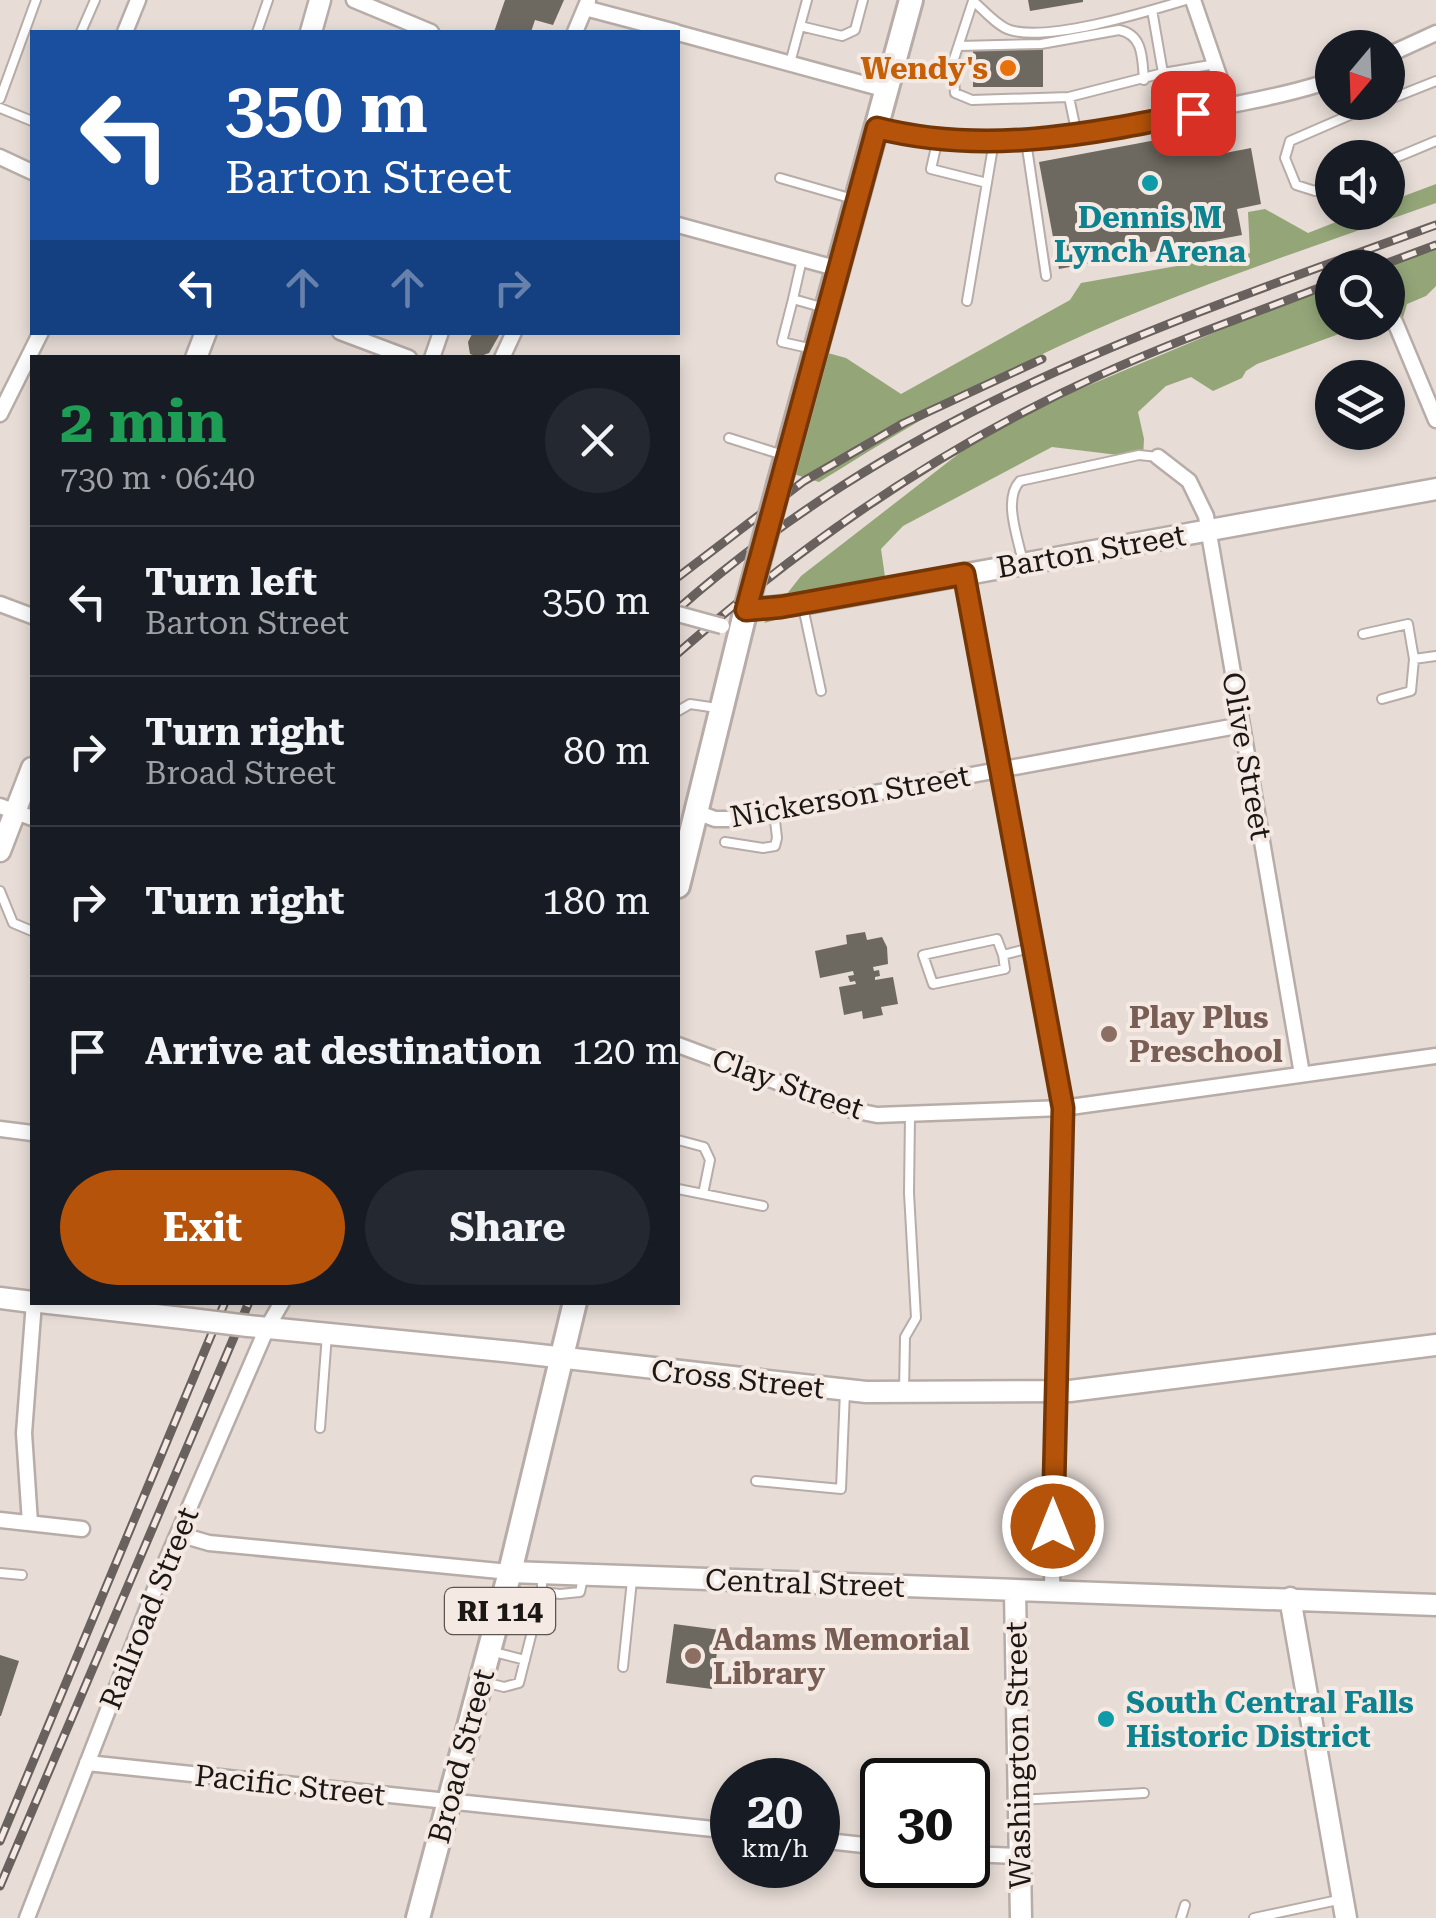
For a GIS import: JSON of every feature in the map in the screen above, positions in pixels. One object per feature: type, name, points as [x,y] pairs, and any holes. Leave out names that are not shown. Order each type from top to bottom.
[{"type":"main road","points":[[312,30],[320,0]]},
{"type":"main road","points":[[681,859],[721,709],[739,618],[911,0]]},
{"type":"main road","name":"Barton Street","points":[[739,618],[1436,488]]},
{"type":"main road","points":[[1,845],[30,774]]},
{"type":"main road","name":"Cross Street","points":[[0,1298],[30,1301]]},
{"type":"main road","name":"Cross Street","points":[[63,1305],[845,1391],[1054,1392],[1436,1345]]},
{"type":"main road","name":"Broad Street","points":[[418,1918],[510,1572],[574,1305]]},
{"type":"main road","name":"Central Street","points":[[510,1572],[542,1582],[584,1574],[1436,1605]]},
{"type":"main road","name":"Washington Street","points":[[1015,1592],[1020,1856],[1025,1917]]},
{"type":"main road","points":[[1290,1598],[1345,1908]]},
{"type":"street","points":[[126,30],[138,0]]},
{"type":"street","points":[[354,0],[426,30]]},
{"type":"street","points":[[1190,0],[1229,105]]},
{"type":"street","points":[[577,30],[586,4],[668,30]]},
{"type":"street","points":[[1405,48],[1436,33]]},
{"type":"street","points":[[680,34],[887,90]]},
{"type":"street","points":[[877,128],[938,138],[994,141],[1077,135],[1315,84]]},
{"type":"street","points":[[0,157],[30,171]]},
{"type":"street","points":[[680,227],[839,269]]},
{"type":"street","points":[[0,414],[40,335]]},
{"type":"street","points":[[348,335],[401,355]]},
{"type":"street","points":[[1403,340],[1436,420]]},
{"type":"street","name":"Olive Street","points":[[1158,457],[1181,473],[1196,491],[1208,529],[1302,1074]]},
{"type":"street","points":[[964,574],[1063,1108],[1052,1593]]},
{"type":"street","points":[[0,604],[30,615]]},
{"type":"street","name":"Barton Street","points":[[680,614],[739,618]]},
{"type":"street","name":"Nickerson Street","points":[[696,812],[724,820],[1242,725]]},
{"type":"street","name":"Clay Street","points":[[680,1046],[864,1114],[1063,1108],[1436,1056]]},
{"type":"street","points":[[0,1129],[30,1133]]},
{"type":"street","points":[[30,1524],[24,1433],[36,1305]]},
{"type":"street","name":"Railroad Street","points":[[27,1918],[258,1327],[279,1305]]},
{"type":"street","points":[[0,1520],[82,1530]]},
{"type":"street","name":"Central Street","points":[[178,1534],[209,1544],[510,1572]]},
{"type":"street","name":"Pacific Street","points":[[87,1764],[710,1829]]},
{"type":"street","points":[[990,1855],[1020,1856]]},
{"type":"lane","points":[[0,99],[36,0]]},
{"type":"lane","points":[[83,30],[95,0]]},
{"type":"lane","points":[[258,30],[268,0]]},
{"type":"lane","points":[[790,64],[807,0]]},
{"type":"lane","points":[[800,26],[842,36],[856,30],[863,0]]},
{"type":"lane","points":[[1190,0],[1079,28],[1027,32],[1007,30],[972,0],[953,62],[955,93],[972,100],[1069,97],[1216,64]]},
{"type":"lane","points":[[1152,10],[1163,73]]},
{"type":"lane","points":[[959,46],[1040,44],[1119,30],[1128,32],[1141,47],[1144,80]]},
{"type":"lane","points":[[1405,93],[1436,81]]},
{"type":"lane","points":[[1069,97],[1077,135]]},
{"type":"lane","points":[[0,108],[30,120]]},
{"type":"lane","points":[[1315,191],[1296,185],[1286,151],[1290,141],[1338,120]]},
{"type":"lane","points":[[938,138],[932,169],[987,183]]},
{"type":"lane","points":[[1026,140],[1046,276]]},
{"type":"lane","points":[[1405,154],[1436,140]]},
{"type":"lane","points":[[967,301],[994,141]]},
{"type":"lane","points":[[780,178],[858,200]]},
{"type":"lane","points":[[802,259],[782,342],[816,350]]},
{"type":"lane","points":[[793,300],[828,309]]},
{"type":"lane","points":[[729,438],[787,456]]},
{"type":"lane","points":[[1023,563],[1011,496],[1015,485],[1025,478],[1139,455],[1158,457]]},
{"type":"lane","points":[[802,604],[822,690]]},
{"type":"lane","points":[[1363,634],[1408,624],[1414,660],[1410,691],[1382,699]]},
{"type":"lane","points":[[1414,660],[1436,656]]},
{"type":"lane","points":[[680,708],[697,704],[721,709]]},
{"type":"lane","points":[[724,842],[775,846],[774,812]]},
{"type":"lane","points":[[0,892],[13,923],[30,930]]},
{"type":"lane","points":[[997,938],[1003,955],[1005,969],[933,984],[923,955],[997,938]]},
{"type":"lane","points":[[1003,955],[1034,948]]},
{"type":"lane","points":[[904,1392],[905,1337],[916,1318],[910,1114]]},
{"type":"lane","points":[[680,1141],[704,1147],[710,1160],[703,1194]]},
{"type":"lane","points":[[680,1188],[763,1206]]},
{"type":"lane","points":[[320,1428],[327,1334]]},
{"type":"lane","points":[[756,1481],[841,1489],[845,1391]]},
{"type":"lane","points":[[0,1573],[22,1574]]},
{"type":"lane","points":[[622,1667],[632,1576]]},
{"type":"lane","points":[[481,1681],[512,1687],[518,1683],[542,1582]]},
{"type":"lane","points":[[489,1651],[525,1660]]},
{"type":"lane","points":[[1019,1800],[1144,1793]]},
{"type":"lane","points":[[1181,1918],[1185,1905]]},
{"type":"lane","points":[[1254,1918],[1345,1908]]},
{"type":"green space","points":[[1436,184],[1436,203],[1405,214],[1405,196]]},
{"type":"green space","points":[[1265,209],[1308,233],[1359,230],[1180,295],[1079,337],[976,389],[819,482],[784,471],[817,350],[846,358],[901,394],[1070,300],[1081,283],[1250,253],[1248,212]]},
{"type":"green space","points":[[1436,247],[1436,286],[1426,296],[1407,304],[1405,311],[1405,258]]},
{"type":"green space","points":[[1315,290],[1315,340],[1323,340],[1257,364],[1242,378],[1213,391],[1191,377],[1166,386],[1138,412],[1144,439],[1143,458],[1052,447],[903,526],[881,549],[887,591],[764,623],[801,576],[997,424]]},
{"type":"building","points":[[505,0],[564,0],[553,25],[535,20],[532,30],[495,30]]},
{"type":"building","points":[[1028,0],[1083,0],[1083,2],[1030,11]]},
{"type":"building","name":"Wendy's","points":[[973,49],[1043,49],[1043,87],[973,87]]},
{"type":"building","name":"Dennis M Lynch Arena","points":[[1220,128],[1225,153],[1251,148],[1261,204],[1237,209],[1242,235],[1059,269],[1039,162]]},
{"type":"building","points":[[472,335],[499,335],[489,353],[484,355],[470,354]]},
{"type":"building","points":[[865,932],[867,940],[882,937],[887,947],[888,964],[873,967],[880,976],[875,980],[893,977],[898,1004],[881,1007],[883,1015],[863,1019],[862,1011],[844,1015],[839,987],[856,984],[848,976],[854,975],[853,971],[820,978],[815,951],[847,944],[846,935]]},
{"type":"building","name":"Adams Memorial Library","points":[[674,1624],[720,1630],[712,1689],[666,1683]]},
{"type":"building","points":[[0,1655],[19,1661],[1,1716],[0,1716]]},
{"type":"railway","points":[[680,607],[765,539],[853,479],[944,426],[1134,338],[1436,225]]},
{"type":"railway","points":[[1405,256],[1436,245]]},
{"type":"railway","points":[[680,651],[827,534],[986,432],[1129,362],[1315,289]]},
{"type":"railway","points":[[680,575],[804,481],[904,423],[1042,359]]},
{"type":"railway","points":[[0,1841],[224,1305]]},
{"type":"railway","points":[[0,1886],[248,1305]]},
{"type":"place","name":"Wendy's","points":[[1008,68]]},
{"type":"place","name":"Dennis M Lynch Arena","points":[[1150,183]]},
{"type":"place","name":"Play Plus Preschool","points":[[1109,1034]]},
{"type":"place","name":"Adams Memorial Library","points":[[693,1656]]},
{"type":"place","name":"South Central Falls Historic District","points":[[1106,1719]]},
{"type":"route","points":[[1053,1526],[1063,1108],[964,574],[746,610],[877,128],[944,139],[1038,140],[1193,113]]}]
